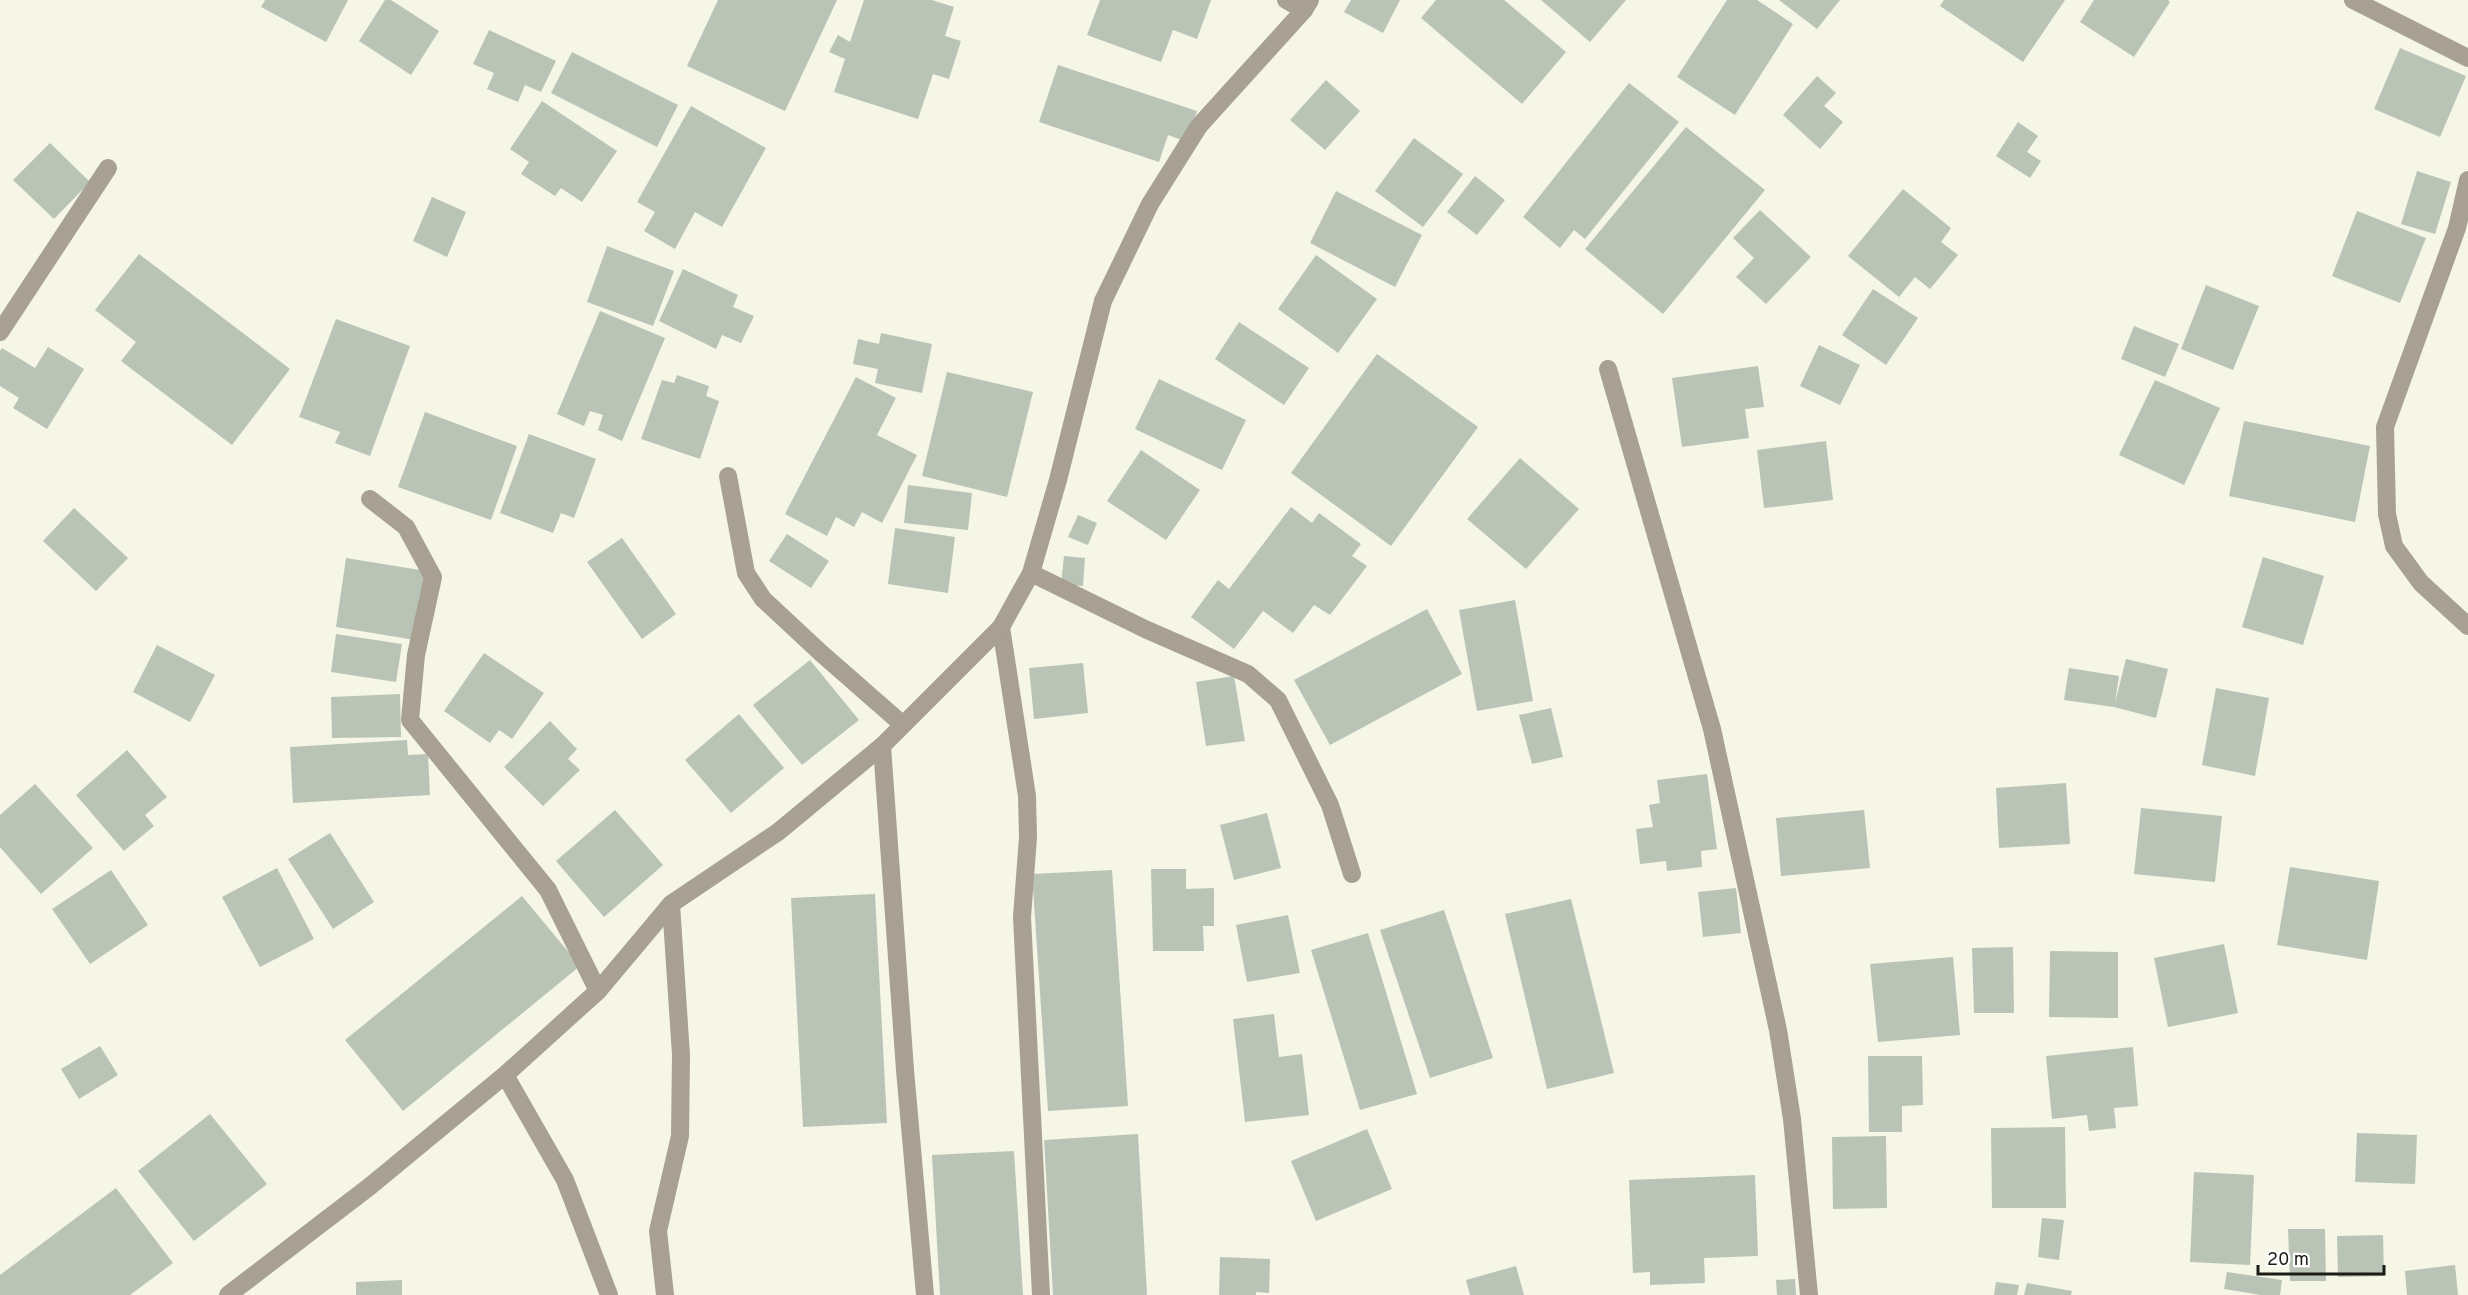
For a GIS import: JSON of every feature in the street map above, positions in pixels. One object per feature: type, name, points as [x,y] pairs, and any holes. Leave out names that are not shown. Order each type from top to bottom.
[{"type":"street","points":[[228,1295],[369,1187],[505,1075],[598,990],[671,904],[778,832],[882,747],[902,724],[1001,627],[1031,573],[1058,480],[1103,301],[1150,204],[1199,126],[1307,5],[1286,0]]},
{"type":"street","points":[[2353,0],[2468,58]]},
{"type":"street","points":[[0,332],[108,168]]},
{"type":"street","points":[[2468,180],[2457,228],[2385,427],[2387,514],[2394,546],[2421,583],[2468,626]]},
{"type":"street","points":[[1608,369],[1712,729],[1778,1030],[1792,1119],[1809,1295]]},
{"type":"street","points":[[728,476],[746,573],[763,599],[902,724]]},
{"type":"street","points":[[370,499],[406,527],[434,577],[416,655],[410,720],[548,890],[598,990]]},
{"type":"street","points":[[1031,573],[1145,629],[1248,674],[1278,700],[1330,804],[1352,874]]},
{"type":"street","points":[[1001,627],[1027,796],[1028,837],[1022,917],[1041,1295]]},
{"type":"street","points":[[882,747],[905,1070],[925,1295]]},
{"type":"street","points":[[665,1295],[658,1231],[680,1136],[681,1055],[671,904]]},
{"type":"street","points":[[505,1075],[565,1180],[609,1295]]},
{"type":"building","points":[[265,0],[348,0],[326,42],[261,7]]},
{"type":"building","points":[[385,0],[391,0],[439,31],[411,75],[359,41]]},
{"type":"building","points":[[718,0],[837,0],[785,111],[687,66]]},
{"type":"building","points":[[864,0],[932,0],[954,7],[945,36],[961,41],[949,79],[933,74],[918,119],[834,92],[845,59],[829,52],[838,35],[850,42]]},
{"type":"building","points":[[1100,0],[1211,0],[1197,39],[1173,30],[1161,62],[1087,35]]},
{"type":"building","points":[[1351,0],[1400,0],[1383,33],[1344,12]]},
{"type":"building","points":[[1436,0],[1504,0],[1566,52],[1522,104],[1421,18]]},
{"type":"building","points":[[1541,0],[1626,0],[1590,42]]},
{"type":"building","points":[[1727,0],[1757,0],[1793,24],[1735,115],[1677,77]]},
{"type":"building","points":[[1779,0],[1840,0],[1817,29]]},
{"type":"building","points":[[1944,0],[2065,0],[2023,62],[1940,6]]},
{"type":"building","points":[[2094,0],[2168,0],[2170,2],[2134,57],[2080,22]]},
{"type":"building","points":[[489,30],[556,61],[541,92],[525,85],[518,102],[487,89],[494,73],[473,64]]},
{"type":"building","points":[[2400,48],[2466,76],[2440,137],[2374,109]]},
{"type":"building","points":[[572,52],[678,105],[657,147],[551,93]]},
{"type":"building","points":[[1058,65],[1197,111],[1187,142],[1168,135],[1159,162],[1039,122]]},
{"type":"building","points":[[1817,76],[1836,93],[1824,106],[1843,122],[1820,149],[1783,115]]},
{"type":"building","points":[[1326,80],[1360,111],[1325,150],[1290,120]]},
{"type":"building","points":[[1629,83],[1679,122],[1585,239],[1574,230],[1560,248],[1523,217]]},
{"type":"building","points":[[542,101],[617,151],[582,202],[561,188],[555,196],[521,174],[529,162],[510,149]]},
{"type":"building","points":[[691,106],[766,148],[722,227],[695,212],[675,249],[644,231],[655,212],[637,202]]},
{"type":"building","points":[[2018,122],[2038,136],[2027,152],[2041,161],[2030,178],[1996,156]]},
{"type":"building","points":[[1686,127],[1765,190],[1663,314],[1585,249]]},
{"type":"building","points":[[1414,138],[1463,174],[1423,227],[1375,191]]},
{"type":"building","points":[[50,143],[90,182],[54,219],[13,180]]},
{"type":"building","points":[[2417,171],[2451,182],[2435,234],[2401,224]]},
{"type":"building","points":[[1475,176],[1505,200],[1477,235],[1447,212]]},
{"type":"building","points":[[1903,189],[1951,228],[1941,242],[1958,255],[1930,289],[1915,277],[1899,297],[1848,256]]},
{"type":"building","points":[[1336,191],[1422,235],[1395,287],[1310,243]]},
{"type":"building","points":[[432,197],[466,212],[447,257],[413,241]]},
{"type":"building","points":[[1760,210],[1811,257],[1766,304],[1736,277],[1754,258],[1733,238]]},
{"type":"building","points":[[2357,211],[2426,238],[2400,303],[2332,276]]},
{"type":"building","points":[[607,246],[674,271],[653,326],[587,302]]},
{"type":"building","points":[[139,254],[290,369],[232,445],[121,361],[136,342],[95,310]]},
{"type":"building","points":[[1316,255],[1377,299],[1338,353],[1278,309]]},
{"type":"building","points":[[683,269],[738,295],[733,307],[754,316],[741,343],[722,335],[716,349],[659,321]]},
{"type":"building","points":[[2206,285],[2259,306],[2233,370],[2181,349]]},
{"type":"building","points":[[1873,289],[1918,318],[1886,365],[1842,335]]},
{"type":"building","points":[[600,311],[665,338],[622,441],[598,430],[603,415],[590,411],[584,426],[557,414]]},
{"type":"building","points":[[336,319],[410,346],[370,456],[335,443],[340,432],[299,417]]},
{"type":"building","points":[[1239,322],[1309,368],[1284,405],[1215,359]]},
{"type":"building","points":[[2134,326],[2179,344],[2165,377],[2121,359]]},
{"type":"building","points":[[881,333],[932,344],[922,393],[875,383],[878,369],[853,364],[858,339],[879,344]]},
{"type":"building","points":[[1819,345],[1860,365],[1840,405],[1800,386]]},
{"type":"building","points":[[48,347],[84,369],[47,429],[13,408],[19,398],[0,386],[0,351],[2,348],[35,368]]},
{"type":"building","points":[[1377,354],[1478,427],[1391,546],[1291,473]]},
{"type":"building","points":[[1758,366],[1764,407],[1745,409],[1749,438],[1682,447],[1672,378]]},
{"type":"building","points":[[947,372],[1033,392],[1007,497],[922,476]]},
{"type":"building","points":[[677,375],[709,386],[706,396],[719,401],[700,459],[641,439],[662,380],[674,383]]},
{"type":"building","points":[[856,377],[896,398],[877,435],[917,455],[882,523],[862,512],[854,527],[836,517],[827,536],[785,514]]},
{"type":"building","points":[[1159,379],[1246,420],[1222,470],[1135,429]]},
{"type":"building","points":[[2155,380],[2220,408],[2184,485],[2119,455]]},
{"type":"building","points":[[425,412],[517,446],[491,520],[398,487]]},
{"type":"building","points":[[2244,421],[2370,446],[2355,522],[2229,496]]},
{"type":"building","points":[[529,434],[596,459],[574,518],[561,513],[553,533],[500,513]]},
{"type":"building","points":[[1826,441],[1833,500],[1764,508],[1757,450]]},
{"type":"building","points":[[1141,450],[1200,490],[1166,540],[1107,501]]},
{"type":"building","points":[[1520,458],[1579,509],[1526,569],[1467,519]]},
{"type":"building","points":[[908,485],[972,493],[968,530],[904,523]]},
{"type":"building","points":[[1291,507],[1312,523],[1319,513],[1361,544],[1352,556],[1367,566],[1330,615],[1314,605],[1293,633],[1263,611],[1234,649],[1191,617],[1218,580],[1229,589]]},
{"type":"building","points":[[74,508],[128,558],[96,591],[43,541]]},
{"type":"building","points":[[1078,515],[1097,523],[1088,545],[1068,537]]},
{"type":"building","points":[[895,528],[955,537],[948,593],[888,584]]},
{"type":"building","points":[[787,534],[829,561],[811,588],[769,561]]},
{"type":"building","points":[[622,538],[676,614],[642,639],[587,562]]},
{"type":"building","points":[[1064,556],[1085,558],[1083,586],[1061,584]]},
{"type":"building","points":[[2263,557],[2324,576],[2303,645],[2242,627]]},
{"type":"building","points":[[346,558],[426,571],[415,640],[336,627]]},
{"type":"building","points":[[1515,600],[1533,701],[1477,711],[1459,610]]},
{"type":"building","points":[[1427,609],[1462,674],[1330,745],[1294,680]]},
{"type":"building","points":[[336,634],[402,644],[396,682],[331,672]]},
{"type":"building","points":[[157,645],[215,675],[190,722],[133,692]]},
{"type":"building","points":[[484,653],[544,693],[512,739],[499,730],[490,743],[444,711]]},
{"type":"building","points":[[2126,659],[2168,669],[2156,718],[2114,707],[2064,700],[2069,668],[2119,676],[2115,703]]},
{"type":"building","points":[[810,660],[859,720],[802,765],[753,705]]},
{"type":"building","points":[[1083,663],[1088,713],[1034,719],[1029,668]]},
{"type":"building","points":[[1234,676],[1245,741],[1206,746],[1196,682]]},
{"type":"building","points":[[2216,688],[2269,698],[2255,776],[2202,765]]},
{"type":"building","points":[[400,694],[401,737],[332,738],[331,697]]},
{"type":"building","points":[[1551,708],[1563,757],[1532,764],[1519,715]]},
{"type":"building","points":[[739,714],[784,768],[731,813],[685,760]]},
{"type":"building","points":[[550,721],[577,749],[568,759],[580,770],[543,806],[504,767]]},
{"type":"building","points":[[407,740],[408,755],[428,754],[430,795],[293,803],[290,747]]},
{"type":"building","points":[[127,750],[167,797],[145,815],[154,826],[124,851],[76,795]]},
{"type":"building","points":[[1707,774],[1717,849],[1701,851],[1702,867],[1667,871],[1666,861],[1640,864],[1636,829],[1653,827],[1649,805],[1660,803],[1657,780]]},
{"type":"building","points":[[2066,783],[2070,844],[1999,848],[1996,788]]},
{"type":"building","points":[[35,784],[93,848],[41,894],[0,847],[0,815]]},
{"type":"building","points":[[2141,808],[2222,816],[2215,882],[2134,874]]},
{"type":"building","points":[[615,810],[663,865],[604,917],[556,861]]},
{"type":"building","points":[[1864,810],[1870,868],[1781,876],[1776,818]]},
{"type":"building","points":[[1267,813],[1281,868],[1234,880],[1220,825]]},
{"type":"building","points":[[330,833],[374,902],[333,929],[288,859]]},
{"type":"building","points":[[2290,867],[2379,881],[2367,960],[2277,945]]},
{"type":"building","points":[[277,868],[314,939],[260,967],[222,897]]},
{"type":"building","points":[[1151,869],[1186,869],[1186,889],[1214,888],[1214,926],[1203,926],[1204,951],[1153,951]]},
{"type":"building","points":[[111,870],[148,925],[90,964],[52,909]]},
{"type":"building","points":[[1112,870],[1128,1106],[1048,1111],[1032,874]]},
{"type":"building","points":[[1736,888],[1741,933],[1703,937],[1698,892]]},
{"type":"building","points":[[875,894],[887,1123],[803,1127],[791,898]]},
{"type":"building","points":[[522,896],[580,966],[403,1111],[345,1040]]},
{"type":"building","points":[[1571,899],[1614,1073],[1547,1089],[1505,914]]},
{"type":"building","points":[[1444,910],[1493,1058],[1430,1078],[1380,930]]},
{"type":"building","points":[[1288,915],[1300,973],[1247,982],[1236,925]]},
{"type":"building","points":[[1368,933],[1417,1094],[1360,1110],[1311,950]]},
{"type":"building","points":[[2224,944],[2238,1013],[2168,1027],[2154,958]]},
{"type":"building","points":[[2013,947],[2014,1013],[1974,1013],[1972,948]]},
{"type":"building","points":[[2050,951],[2118,952],[2118,1018],[2049,1017]]},
{"type":"building","points":[[1953,957],[1960,1035],[1878,1042],[1870,964]]},
{"type":"building","points":[[1274,1014],[1279,1057],[1302,1054],[1309,1115],[1245,1122],[1233,1019]]},
{"type":"building","points":[[100,1046],[118,1075],[79,1099],[61,1069]]},
{"type":"building","points":[[2133,1047],[2138,1106],[2114,1108],[2116,1128],[2089,1131],[2087,1115],[2052,1119],[2046,1056]]},
{"type":"building","points":[[1868,1056],[1922,1056],[1923,1105],[1902,1106],[1902,1132],[1869,1132]]},
{"type":"building","points":[[210,1114],[267,1184],[194,1241],[138,1171]]},
{"type":"building","points":[[2065,1127],[2066,1208],[1992,1208],[1991,1128]]},
{"type":"building","points":[[1367,1129],[1392,1189],[1316,1221],[1291,1161]]},
{"type":"building","points":[[2357,1133],[2417,1135],[2415,1184],[2355,1182]]},
{"type":"building","points":[[1138,1134],[1147,1295],[1053,1295],[1044,1140]]},
{"type":"building","points":[[1886,1136],[1887,1208],[1833,1209],[1832,1137]]},
{"type":"building","points":[[1014,1151],[1023,1295],[940,1295],[932,1155]]},
{"type":"building","points":[[2194,1172],[2254,1175],[2250,1265],[2190,1262]]},
{"type":"building","points":[[1755,1175],[1758,1256],[1704,1258],[1705,1283],[1650,1285],[1650,1272],[1633,1273],[1629,1180]]},
{"type":"building","points":[[116,1188],[173,1263],[130,1295],[0,1295],[0,1275]]},
{"type":"building","points":[[2042,1218],[2064,1220],[2059,1260],[2038,1257]]},
{"type":"building","points":[[2288,1229],[2325,1229],[2326,1281],[2290,1281]]},
{"type":"building","points":[[2383,1235],[2384,1276],[2338,1277],[2337,1236]]},
{"type":"building","points":[[1220,1257],[1270,1259],[1269,1293],[1219,1295]]},
{"type":"building","points":[[2455,1265],[2458,1295],[2407,1295],[2405,1271]]},
{"type":"building","points":[[1516,1266],[1524,1295],[1470,1295],[1466,1280]]},
{"type":"building","points":[[2227,1272],[2282,1280],[2280,1295],[2261,1295],[2224,1289]]},
{"type":"building","points":[[1795,1279],[1796,1295],[1777,1295],[1776,1280]]},
{"type":"building","points":[[402,1280],[402,1295],[356,1295],[356,1282]]},
{"type":"building","points":[[1996,1282],[2019,1285],[2017,1295],[1994,1295]]},
{"type":"building","points":[[2027,1283],[2072,1291],[2071,1295],[2024,1295]]}]
